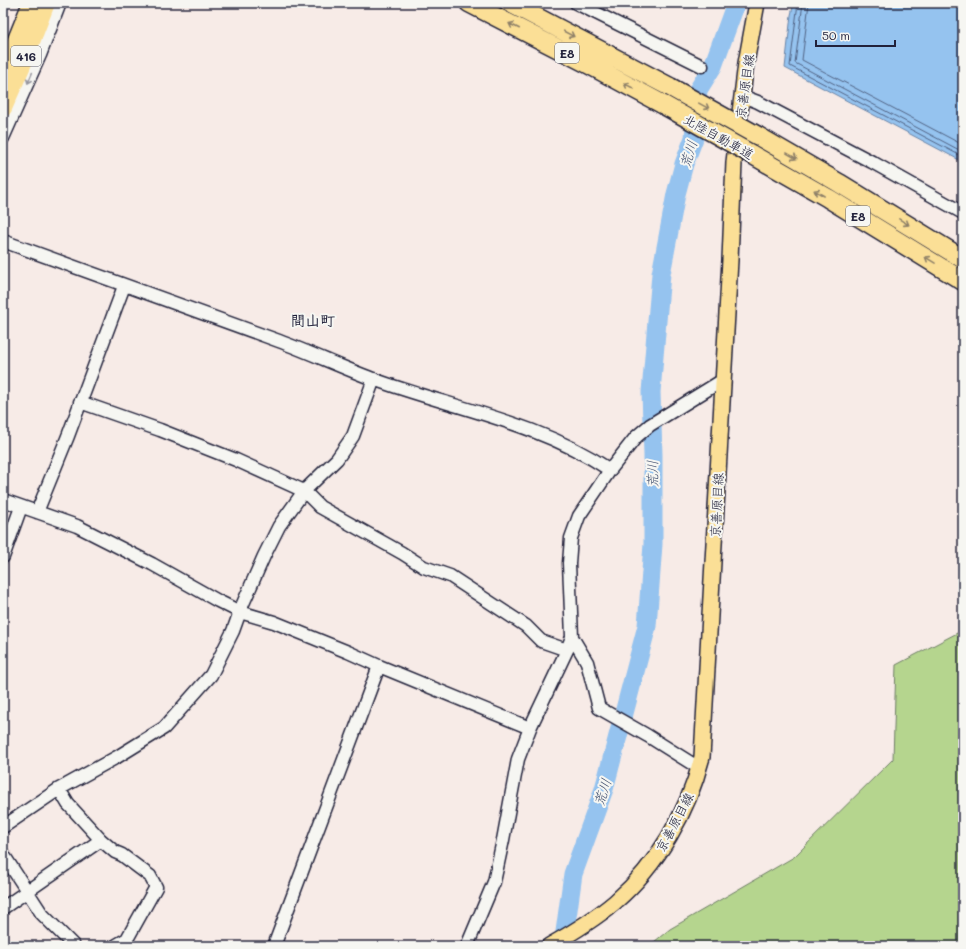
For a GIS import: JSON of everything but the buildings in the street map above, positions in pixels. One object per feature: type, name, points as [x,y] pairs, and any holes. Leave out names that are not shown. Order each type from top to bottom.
[{"type":"highway","name":"416","points":[[3,74],[32,3]]},
{"type":"highway","name":"416","points":[[3,108],[22,65],[46,3]]},
{"type":"highway","name":"北陸自動車道","points":[[469,3],[664,105],[828,198],[963,281]]},
{"type":"highway","name":"北陸自動車道","points":[[510,3],[758,136],[839,183],[963,259]]},
{"type":"main road","name":"京善原目線","points":[[549,946],[581,927],[616,901],[639,879],[659,852],[676,824],[689,797],[700,768],[702,757],[730,260],[734,162],[746,63],[757,3]]},
{"type":"street","points":[[3,51],[22,3]]},
{"type":"street","points":[[3,138],[40,55],[60,3]]},
{"type":"street","points":[[576,3],[702,66]]},
{"type":"street","points":[[742,96],[758,102],[872,162],[963,213]]},
{"type":"street","points":[[3,241],[281,342],[374,379],[489,415],[557,440],[593,458],[610,470]]},
{"type":"street","points":[[37,512],[68,436],[124,286]]},
{"type":"street","points":[[3,827],[59,788],[117,757],[164,728],[211,675],[233,631],[264,556],[280,526],[304,491],[337,459],[353,436],[374,379]]},
{"type":"street","points":[[467,946],[494,882],[518,759],[530,728],[572,637],[569,563],[571,538],[579,516],[610,470],[636,437],[650,425],[723,380]]},
{"type":"street","points":[[80,402],[236,460],[304,491],[320,507],[402,552],[424,567],[450,576],[526,626],[541,641],[567,650]]},
{"type":"street","points":[[3,500],[77,526],[152,564],[240,612],[274,622],[530,728]]},
{"type":"street","points":[[3,556],[21,507]]},
{"type":"street","points":[[572,637],[587,662],[598,708],[648,736],[700,768]]},
{"type":"street","points":[[274,946],[379,666]]},
{"type":"street","points":[[59,788],[68,804],[101,840],[115,852],[122,855],[150,876],[156,887],[127,939],[115,946]]},
{"type":"street","points":[[3,908],[101,840]]},
{"type":"street","points":[[3,854],[42,914],[74,946]]},
{"type":"green space","points":[[963,630],[963,946],[649,946],[670,929],[794,857],[893,759],[896,665]]},
{"type":"water","points":[[794,3],[963,3],[963,162],[785,68],[791,15]]},
{"type":"waterway","name":"荒川","points":[[563,946],[573,874],[604,789],[647,626],[653,544],[651,392],[661,274],[676,194],[684,164],[694,138],[698,90],[713,66],[736,3]]},
{"type":"district","name":"間山町","points":[[313,320]]}]
